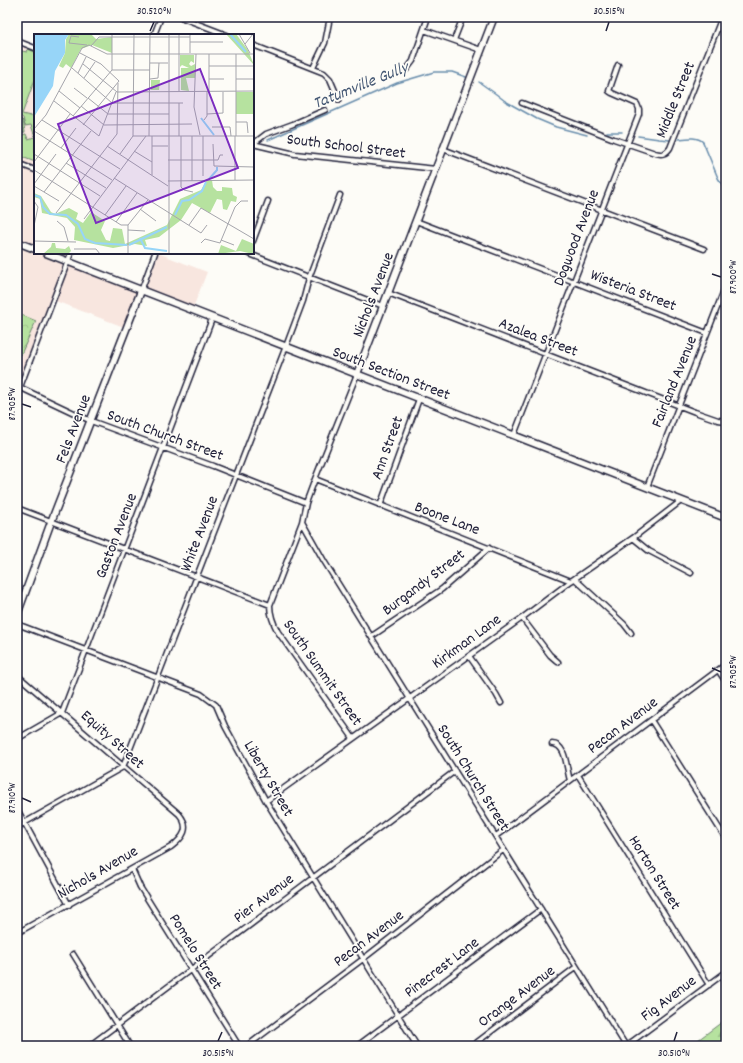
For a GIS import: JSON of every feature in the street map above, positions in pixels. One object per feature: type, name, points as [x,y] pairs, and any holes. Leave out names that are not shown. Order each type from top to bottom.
[{"type":"street","points":[[154,34],[160,17]]},
{"type":"street","points":[[180,17],[224,34]]},
{"type":"street","points":[[313,68],[324,43],[330,17]]},
{"type":"street","points":[[407,69],[413,61],[428,17]]},
{"type":"street","points":[[454,40],[463,17]]},
{"type":"street","name":"Nichols Avenue","points":[[270,605],[302,522],[306,504],[315,479],[357,374],[494,17]]},
{"type":"street","name":"Middle Street","points":[[627,143],[655,153],[661,154],[667,152],[673,141],[724,17]]},
{"type":"street","points":[[424,30],[481,50]]},
{"type":"street","points":[[17,41],[34,48]]},
{"type":"street","points":[[254,45],[328,75],[339,100]]},
{"type":"street","name":"Dogwood Avenue","points":[[514,435],[639,114],[638,106],[634,102],[608,91],[618,65]]},
{"type":"street","points":[[522,103],[627,143]]},
{"type":"street","points":[[254,143],[266,134],[325,110]]},
{"type":"street","name":"South School Street","points":[[254,144],[296,154],[436,168]]},
{"type":"street","points":[[444,149],[704,249]]},
{"type":"street","points":[[17,163],[34,170]]},
{"type":"street","name":"White Avenue","points":[[123,767],[286,347],[303,301],[309,278],[340,195]]},
{"type":"street","points":[[254,238],[268,201]]},
{"type":"street","name":"Wisteria Street","points":[[416,221],[707,333]]},
{"type":"street","points":[[17,242],[34,249]]},
{"type":"street","name":"South Section Street","points":[[49,254],[212,319],[726,518]]},
{"type":"street","points":[[17,398],[19,386],[71,254]]},
{"type":"street","name":"Fels Avenue","points":[[17,615],[155,254]]},
{"type":"street","points":[[250,254],[383,306]]},
{"type":"street","name":"Fairland Avenue","points":[[647,487],[726,286]]},
{"type":"street","name":"Azalea Street","points":[[388,293],[678,405],[718,420],[726,421]]},
{"type":"street","name":"Gaston Avenue","points":[[62,713],[212,319]]},
{"type":"street","name":"South Church Street","points":[[19,386],[91,421],[306,504]]},
{"type":"street","name":"Ann Street","points":[[380,506],[419,399]]},
{"type":"street","name":"Boone Lane","points":[[315,479],[380,506],[573,580],[624,624],[631,633]]},
{"type":"street","name":"Kirkman Lane","points":[[266,801],[633,538],[681,501]]},
{"type":"street","name":"South Summit Street","points":[[17,508],[270,605],[270,613],[278,632],[352,738]]},
{"type":"street","name":"South Church Street","points":[[302,522],[324,562],[372,636],[540,910],[626,1046]]},
{"type":"street","points":[[633,538],[649,551],[691,573]]},
{"type":"street","name":"Burgandy Street","points":[[372,636],[442,589],[489,548]]},
{"type":"street","points":[[522,618],[550,655],[558,662]]},
{"type":"street","name":"Liberty Street","points":[[17,624],[201,694],[216,705],[225,726],[266,801],[417,1046]]},
{"type":"street","points":[[469,656],[496,694],[501,704]]},
{"type":"street","name":"Pecan Avenue","points":[[496,836],[726,664]]},
{"type":"street","points":[[718,670],[726,682]]},
{"type":"street","name":"Equity Street","points":[[17,675],[179,814],[183,819],[185,828]]},
{"type":"street","points":[[17,739],[62,713]]},
{"type":"street","points":[[651,720],[726,839]]},
{"type":"street","points":[[552,744],[559,746],[565,754],[567,771],[570,780]]},
{"type":"street","points":[[17,827],[123,767]]},
{"type":"street","name":"Pier Avenue","points":[[89,1046],[455,771]]},
{"type":"street","name":"Horton Street","points":[[578,775],[709,984]]},
{"type":"street","points":[[17,810],[25,822],[69,905]]},
{"type":"street","name":"Nichols Avenue","points":[[17,933],[171,847],[180,840],[185,828]]},
{"type":"street","name":"Pecan Avenue","points":[[247,1046],[363,959],[503,850]]},
{"type":"street","name":"Pomelo Street","points":[[132,869],[140,887],[239,1046]]},
{"type":"street","name":"Pinecrest Lane","points":[[357,1046],[540,910]]},
{"type":"street","points":[[73,954],[130,1046]]},
{"type":"street","name":"Orange Avenue","points":[[472,1046],[576,967]]},
{"type":"street","name":"Fig Avenue","points":[[626,1046],[726,972]]},
{"type":"street","points":[[17,1042],[20,1046]]},
{"type":"shaded area","points":[[17,45],[34,52],[34,254],[73,254],[71,260],[139,286],[152,254],[161,254],[207,272],[191,313],[136,293],[124,327],[50,299],[17,388]]},
{"type":"green space","points":[[28,49],[34,52],[34,82],[22,114],[34,117],[34,134],[31,125],[25,126],[23,118],[17,113],[17,67],[20,58],[17,57],[17,50],[27,52]]},
{"type":"green space","points":[[17,115],[23,121],[25,132],[17,134]]},
{"type":"green space","points":[[26,134],[28,139],[34,137],[34,162],[17,155],[17,136]]},
{"type":"green space","points":[[17,313],[36,321],[17,363]]},
{"type":"green space","points":[[726,1019],[726,1046],[690,1046]]},
{"type":"waterway","name":"Tatumville Gully","points":[[268,140],[397,83],[434,72],[452,72],[466,77]]},
{"type":"waterway","name":"Tatumville Gully","points":[[479,82],[505,101],[537,119],[556,127],[587,135]]},
{"type":"waterway","name":"Tatumville Gully","points":[[607,132],[622,132]]},
{"type":"waterway","name":"Tatumville Gully","points":[[638,136],[670,140]]},
{"type":"waterway","name":"Tatumville Gully","points":[[679,139],[695,138],[703,142],[718,178],[726,191]]}]
